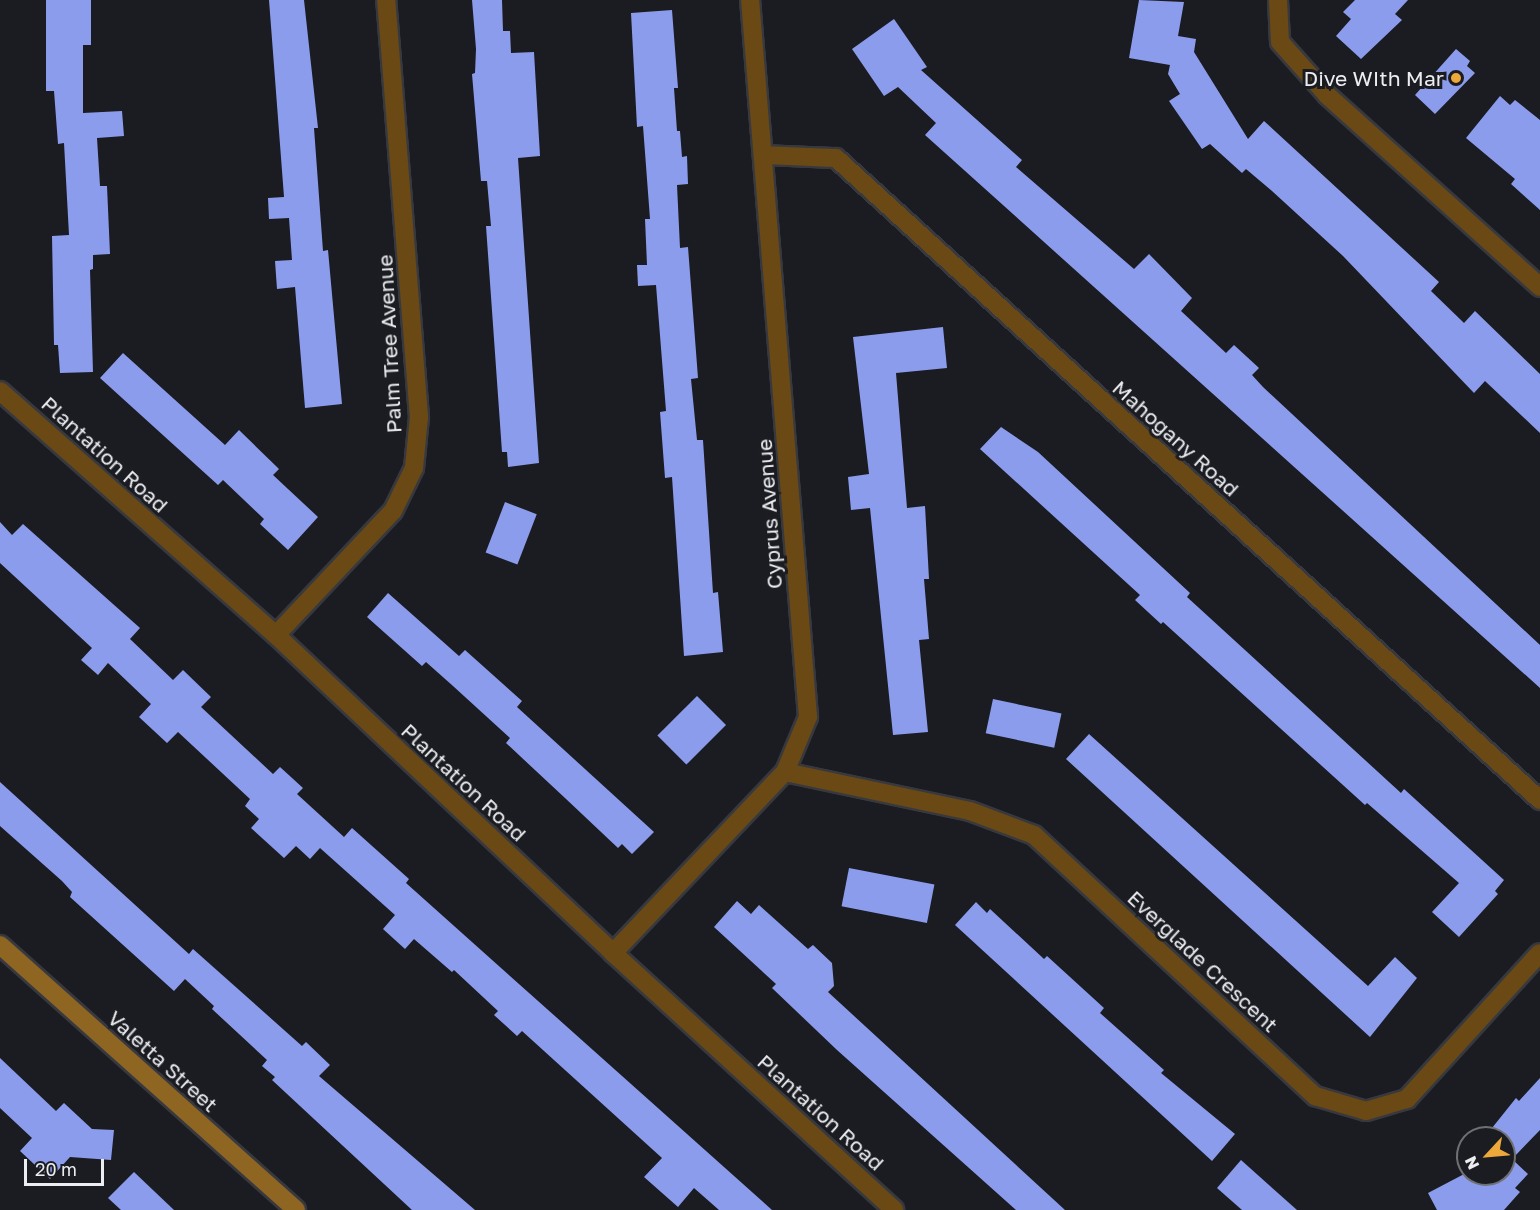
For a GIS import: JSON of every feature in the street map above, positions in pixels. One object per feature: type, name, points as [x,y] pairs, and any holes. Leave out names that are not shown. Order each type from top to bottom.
[{"type":"street","name":"Palm Tree Avenue","points":[[276,635],[393,511],[414,468],[419,417],[386,0]]},
{"type":"street","name":"Cyprus Avenue","points":[[613,953],[785,772],[808,717],[750,0]]},
{"type":"street","points":[[1278,0],[1275,7],[1280,42],[1327,95],[1540,287]]},
{"type":"street","name":"Mahogany Road","points":[[764,155],[836,158],[1540,800]]},
{"type":"street","name":"Plantation Road","points":[[0,391],[276,635],[613,953],[894,1210]]},
{"type":"street","name":"Everglade Crescent","points":[[785,772],[970,811],[1034,835],[1315,1096],[1366,1111],[1407,1099],[1540,953]]},
{"type":"street","name":"Valetta Street","points":[[0,945],[296,1210]]},
{"type":"building","points":[[46,0],[91,0],[91,45],[83,45],[83,113],[122,111],[124,136],[97,138],[100,186],[107,186],[110,254],[93,255],[93,269],[90,270],[93,372],[60,373],[58,345],[54,345],[52,236],[69,235],[64,143],[58,144],[54,91],[46,91]]},
{"type":"building","points":[[269,0],[304,0],[318,128],[314,128],[323,251],[328,250],[342,404],[305,408],[295,287],[277,289],[275,261],[292,260],[289,218],[269,219],[268,198],[284,197]]},
{"type":"building","points":[[472,0],[502,0],[503,31],[510,31],[511,53],[534,52],[540,156],[518,158],[539,463],[508,467],[507,452],[502,452],[486,226],[491,226],[487,181],[481,181],[472,74],[475,73],[476,49]]},
{"type":"building","points":[[1139,0],[1184,2],[1178,36],[1196,39],[1194,52],[1248,139],[1264,121],[1439,282],[1431,291],[1464,323],[1475,311],[1540,374],[1540,433],[1485,381],[1474,393],[1343,256],[1246,169],[1242,173],[1210,144],[1202,149],[1169,101],[1180,94],[1168,74],[1170,65],[1129,58]]},
{"type":"building","points":[[1355,0],[1408,0],[1395,14],[1402,20],[1361,59],[1336,36],[1351,19],[1343,12]]},
{"type":"building","points":[[672,10],[678,88],[674,88],[677,131],[680,131],[682,157],[687,156],[688,184],[677,185],[680,248],[688,247],[698,378],[691,379],[697,440],[703,440],[713,593],[718,592],[723,652],[684,656],[672,477],[665,478],[660,412],[666,411],[656,285],[638,286],[637,265],[647,265],[645,219],[650,219],[643,126],[637,127],[631,13]]},
{"type":"building","points":[[894,19],[927,67],[921,70],[1022,160],[1016,167],[1134,269],[1149,254],[1192,298],[1181,311],[1226,353],[1234,345],[1259,368],[1252,375],[1263,387],[1540,645],[1540,688],[925,135],[936,123],[898,87],[884,96],[852,49]]},
{"type":"building","name":"Dive WIth Mar","points":[[1456,49],[1470,61],[1467,66],[1475,73],[1435,114],[1415,95]]},
{"type":"building","points":[[1500,96],[1510,105],[1515,100],[1540,120],[1540,210],[1511,184],[1515,179],[1466,138]]},
{"type":"building","points":[[943,327],[947,368],[896,373],[907,508],[925,506],[929,579],[924,579],[929,639],[919,640],[928,732],[893,735],[870,508],[851,510],[848,477],[869,474],[853,337]]},
{"type":"building","points":[[123,353],[225,445],[239,430],[279,469],[273,475],[318,517],[288,550],[260,524],[264,519],[223,480],[218,485],[100,378]]},
{"type":"building","points":[[1001,427],[1038,452],[1190,593],[1187,597],[1401,793],[1404,789],[1504,880],[1495,891],[1498,894],[1459,937],[1432,912],[1459,883],[1367,803],[1365,805],[1163,622],[1161,624],[1135,600],[1140,595],[980,449]]},
{"type":"building","points":[[505,502],[537,514],[517,565],[486,552]]},
{"type":"building","points":[[0,522],[12,535],[23,524],[140,628],[130,639],[173,680],[183,670],[211,697],[201,707],[273,774],[280,767],[303,788],[297,794],[344,837],[352,828],[409,879],[406,883],[772,1210],[719,1210],[694,1188],[678,1207],[644,1177],[662,1158],[522,1031],[517,1036],[494,1015],[498,1011],[454,970],[452,972],[414,939],[405,949],[383,929],[395,915],[320,848],[310,859],[296,846],[284,858],[251,828],[259,819],[245,806],[250,799],[178,732],[167,743],[139,717],[151,704],[108,663],[98,675],[81,660],[92,648],[0,563]]},
{"type":"building","points":[[388,593],[459,656],[465,650],[522,701],[517,707],[654,832],[632,854],[622,844],[618,848],[506,743],[510,738],[426,662],[422,666],[367,617]]},
{"type":"building","points":[[697,696],[726,725],[686,765],[657,736]]},
{"type":"building","points":[[993,699],[1061,714],[1054,748],[986,733]]},
{"type":"building","points":[[1089,734],[1368,986],[1395,957],[1417,978],[1370,1037],[1066,759]]},
{"type":"building","points":[[0,782],[189,954],[193,949],[302,1046],[306,1042],[330,1065],[319,1076],[475,1210],[412,1210],[272,1080],[275,1077],[262,1066],[267,1060],[212,1009],[214,1006],[185,979],[174,991],[70,897],[72,892],[62,881],[0,826]]},
{"type":"building","points":[[849,868],[934,885],[927,923],[842,906]]},
{"type":"building","points":[[737,901],[751,914],[759,905],[808,949],[813,945],[832,963],[834,986],[828,992],[1065,1210],[1016,1210],[837,1050],[772,988],[776,984],[714,927]]},
{"type":"building","points":[[976,902],[987,913],[990,909],[1044,959],[1047,956],[1104,1008],[1100,1013],[1164,1070],[1161,1073],[1235,1134],[1212,1161],[955,925]]},
{"type":"building","points":[[0,1058],[56,1111],[64,1103],[92,1129],[114,1130],[111,1160],[70,1157],[50,1179],[20,1151],[32,1138],[0,1108]]},
{"type":"building","points":[[1540,1078],[1540,1130],[1516,1155],[1516,1126],[1494,1126],[1516,1098],[1519,1101]]},
{"type":"building","points":[[1241,1160],[1297,1210],[1242,1210],[1217,1188]]},
{"type":"building","points":[[1516,1163],[1528,1174],[1515,1188],[1520,1192],[1504,1210],[1437,1210],[1428,1193],[1456,1178],[1456,1186],[1516,1186]]},
{"type":"building","points":[[134,1172],[174,1210],[121,1210],[108,1198]]},
{"type":"place","name":"Dive WIth Mar","points":[[1456,78]]}]
